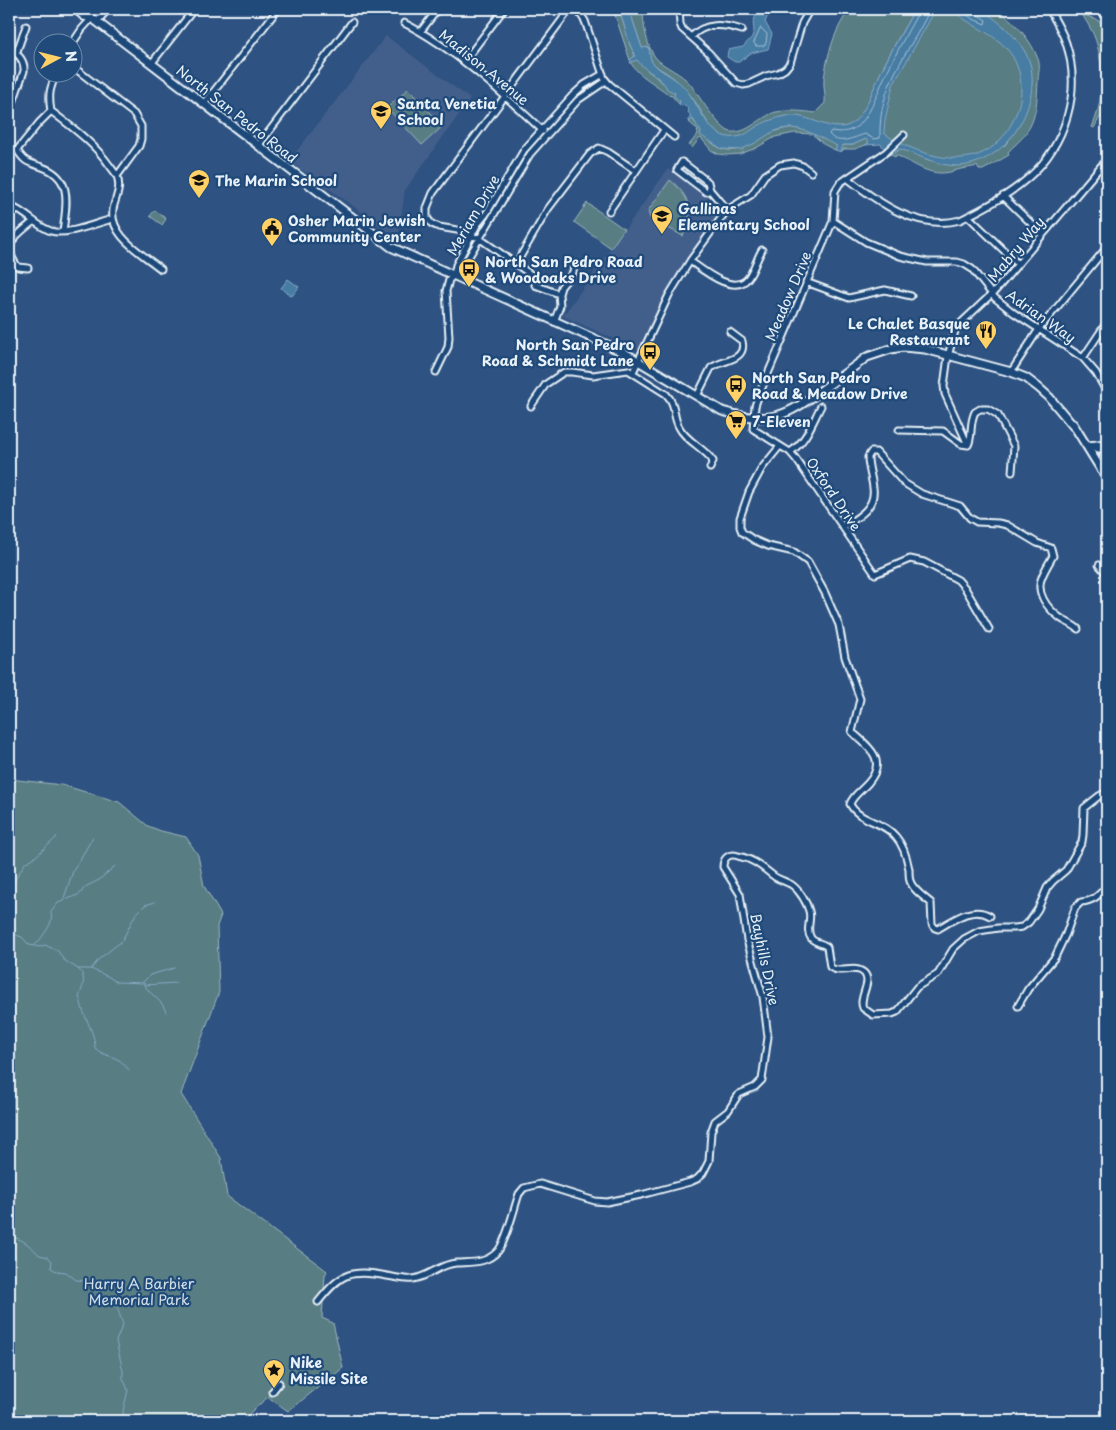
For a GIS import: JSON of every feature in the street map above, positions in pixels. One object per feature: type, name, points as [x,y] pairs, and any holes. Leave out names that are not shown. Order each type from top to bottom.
[{"type":"main road","name":"North San Pedro Road","points":[[76,9],[84,16],[95,20]]},
{"type":"main road","name":"North San Pedro Road","points":[[86,9],[95,20],[151,64],[391,247],[640,358],[722,411],[738,416],[778,416],[797,408],[867,357],[880,351],[903,348],[925,349],[1012,371],[1026,378],[1044,392],[1074,427],[1107,478]]},
{"type":"main road","points":[[1107,450],[1104,452],[1103,458],[1107,470]]},
{"type":"street","points":[[80,32],[108,9]]},
{"type":"street","points":[[151,64],[194,9]]},
{"type":"street","points":[[204,104],[278,9]]},
{"type":"street","points":[[421,31],[438,9]]},
{"type":"street","points":[[464,62],[504,9]]},
{"type":"street","points":[[530,274],[479,238],[432,224],[427,218],[427,208],[433,193],[504,95],[570,9]]},
{"type":"street","points":[[577,9],[585,21],[606,81],[674,138]]},
{"type":"street","points":[[679,9],[680,24],[736,83],[743,85],[778,73],[787,67],[808,9]]},
{"type":"street","points":[[847,178],[874,199],[891,209],[913,218],[932,222],[952,222],[968,216],[1004,196],[1028,179],[1053,149],[1063,130],[1068,114],[1072,84],[1066,43],[1049,9]]},
{"type":"street","points":[[258,146],[352,22]]},
{"type":"street","name":"Madison Avenue","points":[[404,23],[421,31],[464,62],[504,95],[546,134]]},
{"type":"street","points":[[16,54],[26,26]]},
{"type":"street","points":[[691,37],[696,31],[706,26],[728,26],[742,30]]},
{"type":"street","points":[[9,49],[25,65],[12,97],[9,114]]},
{"type":"street","points":[[82,74],[134,114],[141,126],[142,139],[139,146],[117,176]]},
{"type":"street","name":"Meriam Drive","points":[[454,275],[456,265],[471,236],[486,214],[516,160],[573,95],[584,85],[603,74]]},
{"type":"street","name":"Meriam Drive","points":[[454,275],[462,268],[519,170],[546,134],[578,100],[606,81]]},
{"type":"street","points":[[52,82],[48,98],[51,111],[83,135],[100,152],[117,176],[119,193],[113,206],[112,219],[121,237],[161,269]]},
{"type":"street","points":[[51,111],[38,123],[17,150],[23,160],[49,169],[61,179],[67,196],[63,232]]},
{"type":"street","points":[[609,211],[664,130]]},
{"type":"street","name":"Meadow Drive","points":[[754,416],[758,397],[833,221],[835,191],[840,183],[886,152],[904,135]]},
{"type":"street","points":[[516,264],[548,209],[590,154],[599,148],[636,171]]},
{"type":"street","name":"Mabry Way","points":[[968,445],[945,394],[944,386],[955,331],[992,294],[1107,159]]},
{"type":"street","points":[[710,190],[706,192],[677,170],[682,162],[708,182],[710,190],[726,210]]},
{"type":"street","points":[[632,372],[669,296],[690,261],[726,210],[751,195],[765,175],[780,166],[794,163],[811,172]]},
{"type":"street","points":[[1004,196],[1042,234]]},
{"type":"street","points":[[12,207],[21,210],[34,221],[51,231],[63,232],[112,219]]},
{"type":"street","points":[[968,216],[1018,264]]},
{"type":"street","points":[[28,268],[18,266],[10,258],[9,252],[13,238],[34,221]]},
{"type":"street","name":"Adrian Way","points":[[833,221],[866,242],[900,256],[927,262],[957,262],[972,269],[992,294],[1014,313],[1083,358],[1096,373],[1106,389],[1107,408]]},
{"type":"street","points":[[1012,371],[1039,329],[1107,247]]},
{"type":"street","points":[[690,261],[712,276],[731,285],[738,284],[748,278],[762,250]]},
{"type":"street","points":[[555,319],[560,306],[559,294],[561,287],[573,272],[574,265]]},
{"type":"street","points":[[436,372],[448,347],[446,291],[449,280],[454,275]]},
{"type":"street","points":[[806,282],[849,298],[884,290],[911,296]]},
{"type":"street","points":[[535,285],[559,294]]},
{"type":"street","points":[[1083,358],[1107,322]]},
{"type":"street","points":[[698,394],[713,366],[735,358],[742,352],[744,347],[742,341],[730,332]]},
{"type":"street","points":[[530,406],[546,384],[564,372],[593,375],[620,370],[632,372],[671,398],[678,425],[682,431],[708,453],[713,461],[710,468]]},
{"type":"street","points":[[790,452],[797,448],[803,440],[821,406]]},
{"type":"street","points":[[899,430],[942,431],[961,444],[968,445],[971,422],[975,412],[983,409],[994,411],[1014,446],[1012,472]]},
{"type":"street","name":"Oxford Drive","points":[[754,416],[753,429],[790,452],[796,459],[874,574],[910,559],[924,562],[958,580],[965,588],[989,629]]},
{"type":"street","points":[[1086,445],[1107,443]]},
{"type":"street","points":[[1086,445],[1107,450]]},
{"type":"street","points":[[780,446],[762,468],[749,492],[740,518],[740,527],[742,532],[754,540],[768,546],[794,552],[808,562],[825,593],[839,625],[845,657],[860,699],[852,732],[875,755],[877,763],[872,778],[850,804],[854,811],[862,817],[891,830],[898,838],[908,860],[910,880],[913,887],[931,904],[934,928],[938,929],[957,917],[968,913],[986,913],[990,916]]},
{"type":"street","points":[[843,527],[864,513],[873,497],[868,457],[871,452],[876,452],[904,483],[922,494],[960,506],[970,518],[977,522],[1006,526],[1037,543],[1051,548],[1053,556],[1040,581],[1042,596],[1052,611],[1074,625],[1078,630]]},
{"type":"street","points":[[1099,565],[1107,574]]},
{"type":"street","name":"Bayhills Drive","points":[[318,1302],[339,1279],[358,1272],[412,1279],[422,1277],[445,1265],[478,1263],[492,1257],[503,1243],[519,1194],[524,1188],[530,1186],[540,1184],[584,1198],[607,1202],[681,1185],[700,1176],[709,1161],[711,1132],[715,1121],[728,1111],[739,1094],[755,1087],[762,1080],[768,1037],[763,997],[747,940],[740,894],[723,868],[723,863],[728,856],[739,856],[759,864],[776,878],[792,885],[809,910],[808,931],[810,937],[812,940],[827,947],[830,967],[834,970],[856,970],[864,973],[867,977],[867,984],[861,999],[863,1008],[873,1015],[892,1014],[901,1008],[917,987],[938,974],[953,949],[964,939],[979,931],[1017,928],[1029,922],[1038,909],[1047,888],[1052,881],[1066,870],[1082,842],[1084,835],[1084,808],[1098,796],[1107,792]]},
{"type":"street","points":[[1018,1006],[1028,989],[1055,958],[1075,908],[1081,902],[1089,902],[1099,896],[1107,886]]},
{"type":"street","points":[[272,1392],[279,1383]]},
{"type":"shaded area","name":"Santa Venetia School","points":[[386,36],[470,99],[405,190],[398,239],[289,161]]},
{"type":"shaded area","name":"Gallinas Elementary School","points":[[668,169],[722,210],[686,261],[639,350],[563,316]]},
{"type":"green space","points":[[613,9],[620,12],[635,56],[630,60]]},
{"type":"green space","points":[[629,9],[643,9],[649,46],[655,57],[691,85],[715,119],[726,130],[737,132],[749,128],[776,112],[796,111],[815,113],[825,103],[824,79],[827,61],[836,33],[850,9],[915,9],[889,56],[864,110],[857,120],[850,125],[833,127],[788,116],[772,120],[743,136],[729,138],[718,134],[687,91],[652,62],[649,48],[642,48]]},
{"type":"green space","points":[[930,9],[976,9],[1007,29],[979,9],[997,9],[1021,31],[1031,44],[1039,62],[1039,67],[1037,101],[1030,127],[1008,152],[1009,155],[983,170],[979,170],[977,166],[940,173],[926,170],[888,153],[891,151],[895,153],[899,150],[870,130]],"holes":[[[1015,37],[1026,54],[1030,65],[1032,76],[1030,97],[1022,119],[1004,146],[1016,127],[1031,77]],[[926,159],[945,162],[980,161],[955,166]]]},
{"type":"green space","points":[[1085,15],[1107,27],[1107,107],[1103,119],[1100,117],[1094,128],[1092,127],[1099,106],[1102,84],[1099,51],[1092,31],[1083,16]]},
{"type":"green space","points":[[637,59],[647,70],[675,93],[674,95],[680,101],[679,104],[671,95],[643,76],[634,67],[630,62]]},
{"type":"green space","points":[[408,89],[443,126],[422,145],[387,108]]},
{"type":"green space","points":[[692,119],[700,129],[701,135],[723,149],[737,150],[744,148],[776,131],[792,128],[824,137],[837,146],[835,150],[825,145],[812,134],[795,133],[775,137],[756,148],[740,154],[718,154],[711,150],[701,138],[692,148],[689,145],[698,134],[697,129],[689,122]]},
{"type":"green space","points":[[866,139],[869,141],[868,144],[855,149],[844,149],[841,152],[842,145],[852,145]]},
{"type":"green space","points":[[670,180],[682,192],[688,205],[689,220],[683,236],[650,218],[648,211]]},
{"type":"green space","points":[[587,203],[624,229],[611,248],[574,222]]},
{"type":"green space","points":[[155,210],[166,219],[162,225],[150,216]]},
{"type":"green space","name":"Harry A Barbier Memorial Park","points":[[9,779],[62,785],[119,802],[148,826],[186,837],[198,855],[204,886],[221,915],[217,926],[219,992],[181,1094],[221,1158],[227,1196],[327,1271],[325,1275],[322,1318],[333,1323],[343,1368],[288,1411],[268,1397],[243,1421],[9,1421]]},
{"type":"water","points":[[976,8],[981,10],[1001,24],[1015,38],[1023,49],[1031,67],[1032,84],[1029,101],[1024,118],[1015,133],[1003,146],[990,156],[975,163],[958,166],[936,162],[900,149],[894,153],[881,144],[865,145],[869,143],[866,139],[852,145],[843,145],[841,152],[835,150],[837,146],[813,134],[788,128],[771,133],[754,144],[743,148],[743,150],[722,149],[700,135],[701,132],[693,119],[688,120],[691,116],[688,112],[689,110],[685,105],[681,106],[679,104],[680,101],[674,96],[675,93],[667,89],[662,81],[637,60],[631,62],[630,60],[635,56],[620,12],[616,9],[629,9],[642,48],[648,47],[652,62],[682,85],[711,127],[726,137],[741,136],[768,121],[785,116],[804,117],[835,127],[849,125],[864,110],[889,56],[915,9],[936,9],[893,85],[884,133],[897,142],[922,152],[937,156],[965,158],[978,155],[989,149],[1009,129],[1021,96],[1021,84],[1017,66],[1005,47],[952,9]]},
{"type":"water","points":[[759,9],[770,10],[765,22],[772,34],[768,49],[751,53],[739,62],[735,62],[727,57],[728,50],[743,47],[752,37],[754,30],[753,22]]},
{"type":"water","points":[[288,279],[299,287],[292,296],[281,288]]},
{"type":"waterway","points":[[9,890],[25,863],[35,857],[57,837]]},
{"type":"waterway","points":[[64,898],[73,871],[93,837]]},
{"type":"waterway","points":[[35,945],[49,926],[51,912],[58,903],[80,894],[85,887],[99,880],[115,866]]},
{"type":"waterway","points":[[91,969],[100,958],[122,941],[135,915],[145,905],[155,902]]},
{"type":"waterway","points":[[9,933],[22,937],[29,945],[40,947],[45,945],[58,951],[64,960],[78,969],[91,969],[116,982],[144,983],[166,1012]]},
{"type":"waterway","points":[[143,982],[150,975],[174,968]]},
{"type":"waterway","points":[[78,969],[84,979],[79,997],[93,1034],[95,1048],[103,1054],[119,1060],[129,1070]]},
{"type":"waterway","points":[[144,985],[176,983]]},
{"type":"waterway","points":[[9,1229],[15,1238],[25,1242],[39,1255],[48,1257],[52,1261],[51,1268],[56,1271],[66,1272],[76,1280],[89,1284],[95,1288],[102,1298],[118,1309],[123,1324],[116,1341],[123,1378],[128,1390],[123,1411],[124,1421]]},
{"type":"place","name":"Santa Venetia School","points":[[381,130]]},
{"type":"place","name":"The Marin School","points":[[199,199]]},
{"type":"place","name":"Gallinas Elementary School","points":[[662,235]]},
{"type":"place","name":"Osher Marin Jewish Community Center","points":[[272,247]]},
{"type":"place","name":"North San Pedro Road & Woodoaks Drive","points":[[469,288]]},
{"type":"place","name":"Le Chalet Basque Restaurant","points":[[986,350]]},
{"type":"place","name":"North San Pedro Road & Schmidt Lane","points":[[650,371]]},
{"type":"place","name":"North San Pedro Road & Meadow Drive","points":[[736,404]]},
{"type":"place","name":"7-Eleven","points":[[736,440]]},
{"type":"place","name":"Nike Missile Site","points":[[274,1389]]}]
